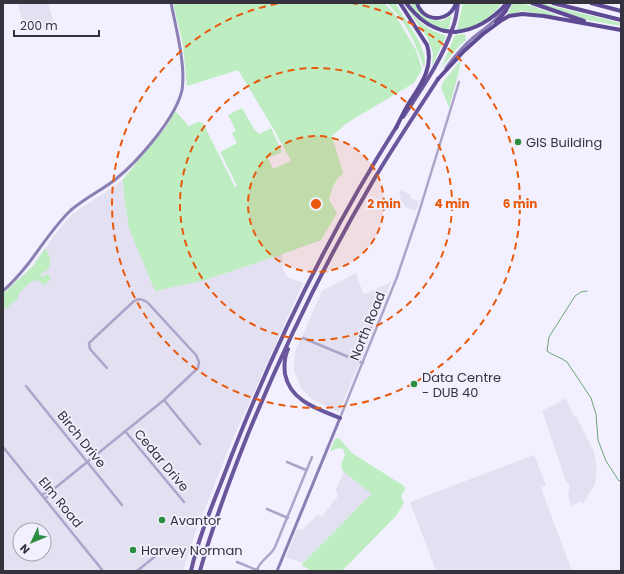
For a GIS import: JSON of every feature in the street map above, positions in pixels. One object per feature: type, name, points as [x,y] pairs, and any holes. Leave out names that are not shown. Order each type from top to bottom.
[{"type":"highway","points":[[189,571],[195,545],[209,506],[231,459],[264,378],[308,283],[344,216],[428,71],[429,52],[427,45],[400,3]]},
{"type":"highway","points":[[406,3],[422,20],[430,26],[445,31],[455,32],[466,31],[483,24],[507,3]]},
{"type":"highway","points":[[417,3],[422,12],[427,16],[436,18],[446,16],[451,12],[457,3]]},
{"type":"highway","points":[[396,128],[432,73],[445,49],[454,26],[457,3]]},
{"type":"highway","points":[[200,571],[211,532],[238,459],[270,383],[303,312],[340,241],[399,138],[438,80],[464,51],[506,12],[510,3]]},
{"type":"highway","points":[[532,3],[605,27]]},
{"type":"highway","points":[[553,3],[621,20]]},
{"type":"highway","points":[[591,3],[621,11]]},
{"type":"highway","points":[[483,34],[509,16],[522,14],[533,14],[621,30]]},
{"type":"highway","points":[[303,312],[286,353],[284,363],[286,378],[293,392],[305,402],[340,418]]},
{"type":"main road","points":[[3,291],[27,265],[50,232],[83,201],[122,174],[154,138],[172,114],[182,90],[183,78],[182,64],[171,3]]},
{"type":"main road","points":[[438,80],[451,61],[473,38],[497,18],[507,3]]},
{"type":"main road","name":"North Road","points":[[277,571],[340,418]]},
{"type":"street","name":"North Road","points":[[340,418],[404,258],[459,82]]},
{"type":"street","points":[[45,499],[55,488],[168,397],[198,368],[199,362],[196,355],[148,302],[143,299],[138,299],[89,342],[90,349],[106,368]]},
{"type":"street","points":[[303,338],[363,363]]},
{"type":"street","name":"Birch Drive","points":[[26,386],[122,505]]},
{"type":"street","points":[[164,400],[200,444]]},
{"type":"street","name":"Cedar Drive","points":[[125,431],[184,502]]},
{"type":"street","name":"Elm Road","points":[[3,447],[103,571]]},
{"type":"street","points":[[237,562],[258,570],[261,562],[273,551],[288,518],[312,457]]},
{"type":"street","points":[[287,462],[306,470]]},
{"type":"street","points":[[42,495],[55,488]]},
{"type":"street","points":[[267,510],[288,518]]},
{"type":"street","points":[[137,571],[158,554]]},
{"type":"shaded area","points":[[18,3],[48,3],[55,27],[25,31]]},
{"type":"shaded area","points":[[125,178],[282,254],[283,269],[287,277],[303,283],[231,443],[195,534],[183,571],[3,571],[3,294],[33,266],[55,234],[71,215]]},
{"type":"shaded area","points":[[399,190],[410,194],[410,198],[419,201],[416,211],[407,208],[400,199],[401,195]]},
{"type":"shaded area","points":[[356,273],[363,293],[365,294],[391,282],[339,412],[311,399],[301,388],[294,371],[295,352],[322,291]]},
{"type":"shaded area","points":[[566,398],[574,417],[576,416],[594,452],[597,468],[595,484],[583,504],[580,502],[571,505],[568,495],[570,485],[566,481],[542,411]]},
{"type":"shaded area","points":[[534,455],[546,485],[541,488],[572,571],[436,571],[410,502]]},
{"type":"shaded area","points":[[344,472],[373,494],[362,503],[303,563],[286,557],[297,529],[302,530],[318,514],[322,517],[338,496],[336,489]]},
{"type":"green space","points":[[173,3],[384,3],[394,13],[416,50],[422,69],[414,83],[347,123],[332,136],[343,173],[337,179],[329,200],[337,213],[321,240],[205,280],[155,291],[129,228],[123,179],[166,127],[175,111],[189,126],[198,122],[203,123],[235,187],[237,186],[220,152],[237,143],[232,133],[236,131],[228,115],[242,108],[254,129],[259,134],[271,128],[282,152],[268,158],[273,169],[291,161],[238,70],[187,86],[183,45]]},
{"type":"green space","points":[[387,3],[395,3],[416,36],[424,53],[424,68],[410,33]]},
{"type":"green space","points":[[403,3],[426,27],[446,36],[432,66],[433,53],[427,37]]},
{"type":"green space","points":[[409,3],[415,3],[420,12],[428,19],[442,21],[452,15],[448,30],[442,29],[426,21]]},
{"type":"green space","points":[[463,3],[502,3],[488,18],[477,25],[470,28],[457,29]]},
{"type":"green space","points":[[513,3],[531,6],[559,16],[521,11],[506,17]]},
{"type":"green space","points":[[536,3],[621,23],[621,26],[588,20]]},
{"type":"green space","points":[[465,34],[466,40],[441,68],[455,35]]},
{"type":"green space","points":[[461,60],[449,108],[441,87],[443,82]]},
{"type":"green space","points":[[45,248],[50,259],[50,264],[48,270],[40,274],[43,277],[48,274],[51,279],[45,285],[37,280],[31,282],[20,292],[17,299],[3,311],[3,294],[33,266]]},
{"type":"green space","points":[[339,438],[352,453],[404,486],[405,489],[401,496],[404,503],[396,516],[342,571],[308,571],[309,569],[302,566],[303,563],[372,494],[342,470],[345,455],[343,449],[339,448],[330,451],[335,439]]},
{"type":"waterway","points":[[587,291],[581,292],[575,296],[549,337],[547,351],[567,362],[591,398],[596,414],[598,440],[606,461],[619,481],[621,480]]},
{"type":"place","name":"GIS Building","points":[[518,142]]},
{"type":"place","name":"Data Centre - DUB 40","points":[[414,384]]},
{"type":"place","name":"Avantor","points":[[162,520]]},
{"type":"place","name":"Harvey Norman","points":[[133,550]]}]
